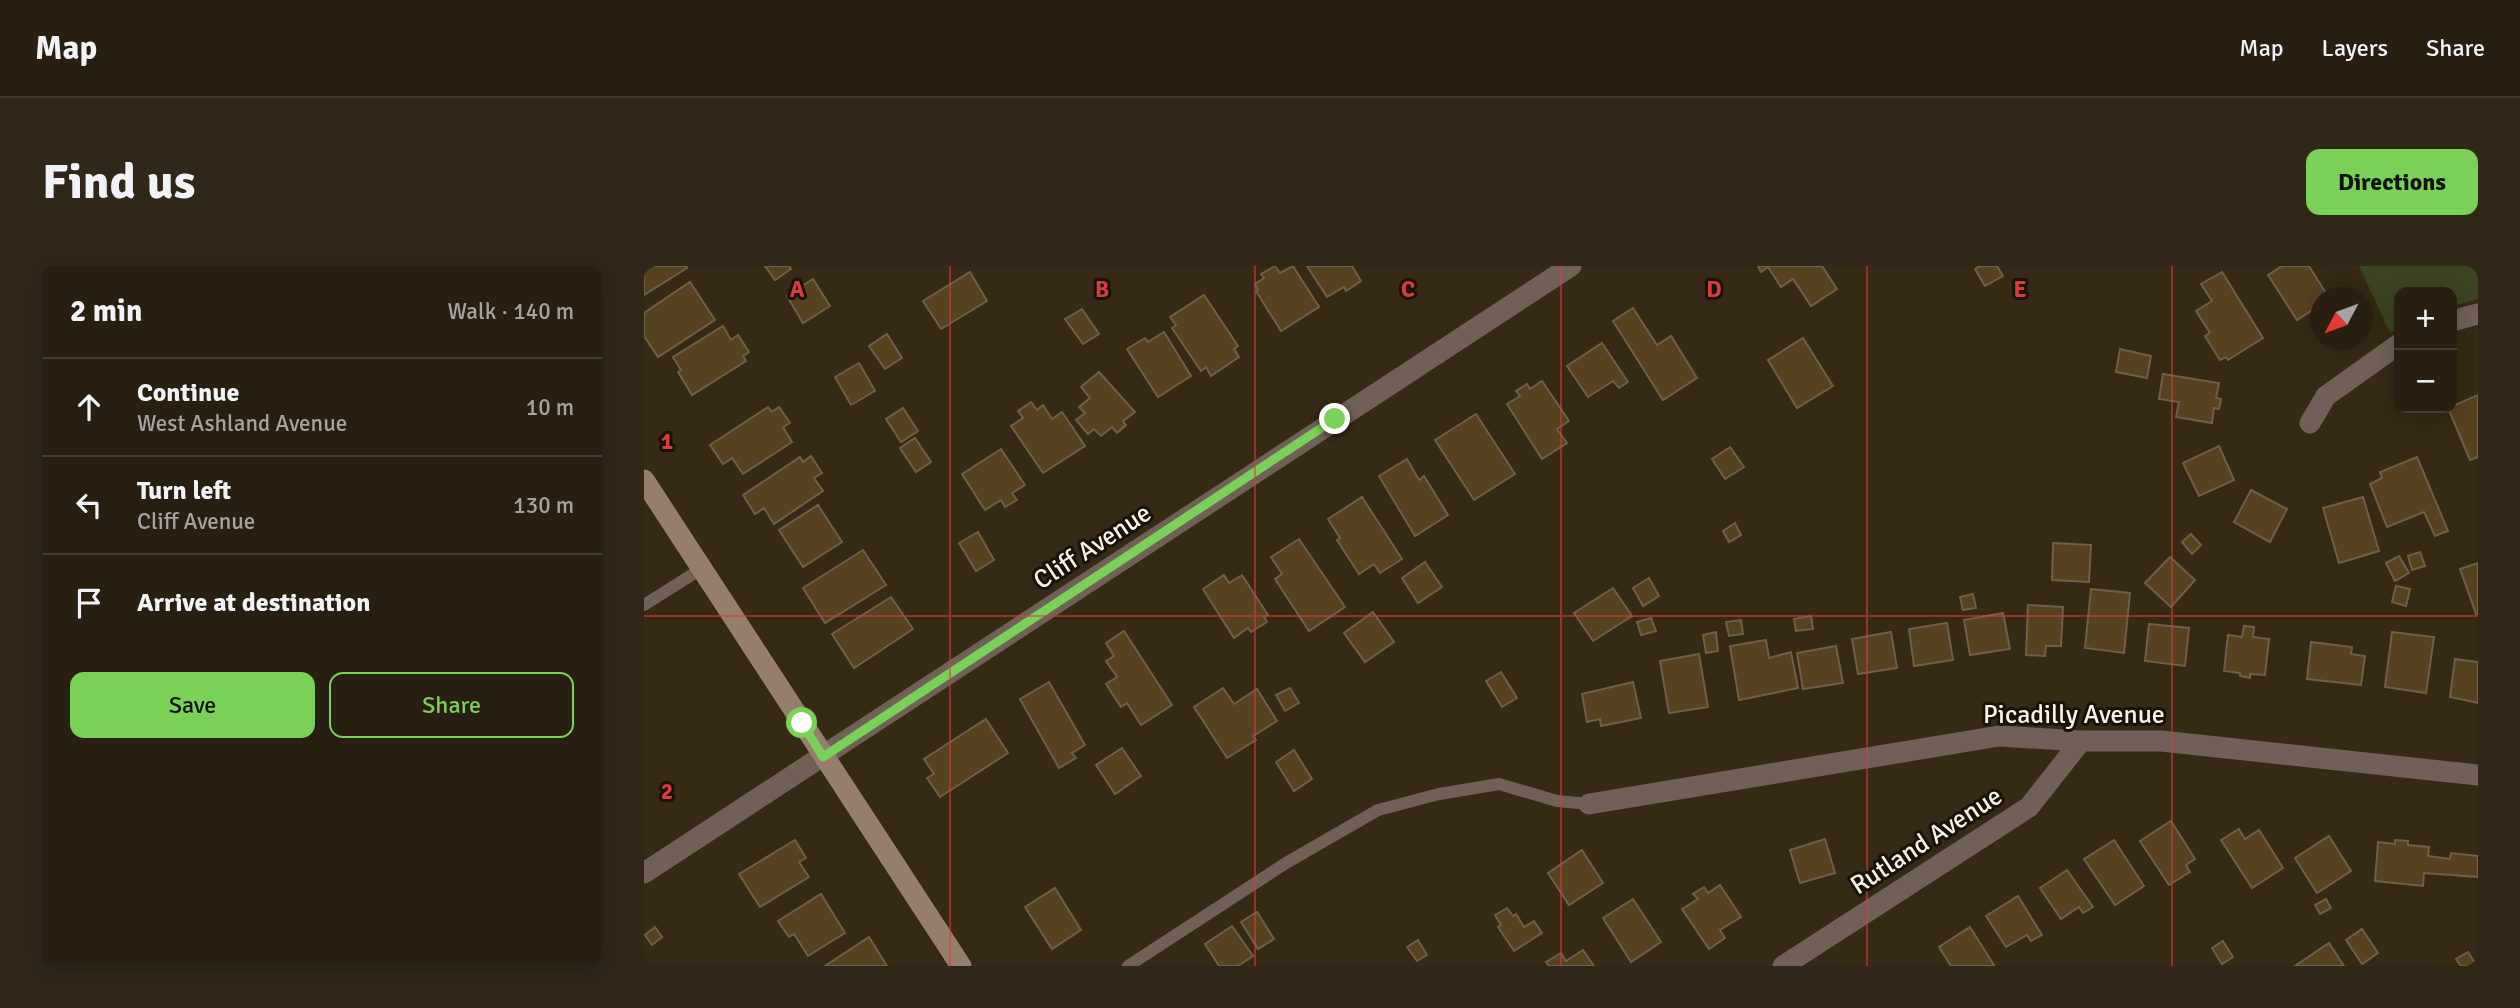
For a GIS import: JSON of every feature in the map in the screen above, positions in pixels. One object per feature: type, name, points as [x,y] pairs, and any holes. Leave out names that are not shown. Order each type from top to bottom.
[{"type":"street","name":"Cliff Avenue","points":[[644,873],[1571,266]]},
{"type":"street","points":[[2457,320],[2478,314]]},
{"type":"street","points":[[2309,423],[2326,396],[2394,348]]},
{"type":"street","points":[[644,480],[961,966]]},
{"type":"street","name":"Picadilly Avenue","points":[[1589,804],[1999,736],[2081,741],[2161,741],[2478,775]]},
{"type":"street","name":"Rutland Avenue","points":[[1783,966],[2029,807],[2081,741]]},
{"type":"lane","points":[[644,605],[701,569]]},
{"type":"lane","points":[[1128,966],[1286,863],[1378,810],[1439,794],[1499,784],[1557,801],[1589,804]]},
{"type":"green space","points":[[2359,266],[2478,266],[2478,299],[2457,305],[2457,287],[2394,287],[2394,330],[2390,333],[2373,296],[2373,287],[2369,287]]},
{"type":"building","points":[[644,266],[686,266],[687,268],[644,295]]},
{"type":"building","points":[[765,266],[789,266],[791,269],[775,280]]},
{"type":"building","points":[[1275,266],[1280,273],[1293,266],[1319,307],[1281,331],[1256,291],[1258,290],[1255,284],[1264,278],[1261,274]]},
{"type":"building","points":[[1307,266],[1352,266],[1361,281],[1346,291],[1344,287],[1327,297]]},
{"type":"building","points":[[1758,266],[1822,266],[1837,289],[1811,306],[1793,279],[1781,287],[1768,267],[1761,272]]},
{"type":"building","points":[[1980,266],[1997,266],[2003,276],[1985,286],[1975,269]]},
{"type":"building","points":[[2282,266],[2309,266],[2322,287],[2310,287],[2310,312],[2297,320],[2268,275]]},
{"type":"building","points":[[970,272],[987,301],[941,329],[923,301]]},
{"type":"building","points":[[2222,272],[2263,338],[2228,360],[2226,357],[2220,360],[2205,336],[2210,333],[2196,311],[2212,301],[2201,284]]},
{"type":"building","points":[[813,279],[830,306],[803,323],[787,296]]},
{"type":"building","points":[[690,282],[715,320],[658,357],[644,336],[644,313]]},
{"type":"building","points":[[1204,295],[1238,346],[1234,349],[1239,357],[1211,376],[1206,367],[1201,371],[1172,328],[1176,325],[1170,317]]},
{"type":"building","points":[[1633,308],[1657,345],[1671,336],[1697,378],[1663,400],[1613,321]]},
{"type":"building","points":[[1082,309],[1099,334],[1083,344],[1065,319]]},
{"type":"building","points":[[723,326],[731,340],[738,335],[749,352],[743,356],[746,361],[692,395],[678,372],[681,370],[673,357]]},
{"type":"building","points":[[1164,332],[1191,376],[1158,397],[1127,349],[1145,338],[1148,342]]},
{"type":"building","points":[[887,334],[902,358],[885,369],[869,346]]},
{"type":"building","points":[[1803,338],[1833,386],[1797,408],[1768,360]]},
{"type":"building","points":[[1602,343],[1628,382],[1619,388],[1613,381],[1588,397],[1567,366]]},
{"type":"building","points":[[2120,349],[2151,356],[2147,378],[2116,372]]},
{"type":"building","points":[[859,363],[875,391],[851,405],[835,377]]},
{"type":"building","points":[[1099,372],[1135,412],[1123,421],[1126,425],[1117,433],[1112,427],[1101,436],[1094,429],[1088,434],[1076,420],[1085,413],[1079,407],[1090,398],[1081,387]]},
{"type":"building","points":[[2163,374],[2219,383],[2216,398],[2221,399],[2219,409],[2214,408],[2212,423],[2176,417],[2179,402],[2159,399]]},
{"type":"building","points":[[1542,381],[1569,421],[1557,429],[1567,443],[1542,459],[1507,404],[1520,396],[1516,391],[1527,384],[1530,389]]},
{"type":"building","points":[[2478,395],[2478,457],[2470,460],[2450,413],[2457,413],[2457,404]]},
{"type":"building","points":[[1031,402],[1037,410],[1043,405],[1052,419],[1062,412],[1085,446],[1043,473],[1011,426],[1023,418],[1018,411]]},
{"type":"building","points":[[768,407],[772,412],[779,407],[790,423],[783,427],[792,442],[743,474],[732,458],[723,464],[710,445]]},
{"type":"building","points":[[903,408],[918,431],[901,442],[886,419]]},
{"type":"building","points":[[1476,414],[1515,474],[1474,500],[1435,440]]},
{"type":"building","points":[[915,438],[931,462],[916,472],[900,448]]},
{"type":"building","points":[[2219,446],[2234,480],[2199,496],[2183,463]]},
{"type":"building","points":[[1730,447],[1744,467],[1725,479],[1712,459]]},
{"type":"building","points":[[1001,449],[1025,485],[1012,493],[1017,500],[1005,507],[1001,500],[985,510],[962,474]]},
{"type":"building","points":[[811,456],[822,473],[814,478],[823,491],[774,524],[764,508],[755,514],[743,495],[800,457],[803,462]]},
{"type":"building","points":[[2417,457],[2448,531],[2435,536],[2424,512],[2387,527],[2370,484],[2382,478],[2380,472]]},
{"type":"building","points":[[1407,459],[1419,480],[1424,476],[1448,515],[1415,536],[1379,476]]},
{"type":"building","points":[[2251,490],[2287,509],[2270,542],[2234,522]]},
{"type":"building","points":[[1362,497],[1402,559],[1380,573],[1374,564],[1359,574],[1337,540],[1340,538],[1328,519]]},
{"type":"building","points":[[2363,497],[2379,551],[2339,563],[2323,508]]},
{"type":"building","points":[[818,505],[842,542],[803,567],[779,530]]},
{"type":"building","points":[[1735,523],[1741,535],[1729,542],[1723,531]]},
{"type":"building","points":[[978,532],[994,560],[976,571],[959,543]]},
{"type":"building","points":[[2191,534],[2201,545],[2192,554],[2182,542]]},
{"type":"building","points":[[1299,539],[1345,607],[1309,631],[1275,579],[1282,574],[1271,557]]},
{"type":"building","points":[[2053,543],[2091,545],[2089,582],[2052,580]]},
{"type":"building","points":[[863,550],[886,585],[825,623],[803,588]]},
{"type":"building","points":[[2420,552],[2425,566],[2412,570],[2408,556]]},
{"type":"building","points":[[2399,556],[2409,573],[2395,581],[2386,563]]},
{"type":"building","points":[[2170,557],[2195,580],[2171,607],[2145,583]]},
{"type":"building","points":[[1425,562],[1442,587],[1418,603],[1402,578]]},
{"type":"building","points":[[2478,563],[2478,614],[2476,614],[2460,569]]},
{"type":"building","points":[[1224,575],[1229,583],[1242,575],[1268,615],[1264,617],[1267,622],[1251,632],[1248,628],[1234,638],[1203,589]]},
{"type":"building","points":[[1649,578],[1659,596],[1643,606],[1633,588]]},
{"type":"building","points":[[2396,586],[2410,589],[2406,606],[2392,602]]},
{"type":"building","points":[[1613,588],[1632,616],[1593,641],[1574,613]]},
{"type":"building","points":[[2091,589],[2130,593],[2124,653],[2085,648]]},
{"type":"building","points":[[1973,594],[1976,608],[1963,610],[1960,597]]},
{"type":"building","points":[[891,597],[913,629],[854,668],[832,634]]},
{"type":"building","points":[[2028,605],[2063,607],[2061,646],[2046,646],[2045,656],[2026,655]]},
{"type":"building","points":[[1373,612],[1394,642],[1365,662],[1344,633]]},
{"type":"building","points":[[2003,613],[2010,649],[1970,655],[1964,620]]},
{"type":"building","points":[[1811,616],[1813,629],[1796,631],[1794,619]]},
{"type":"building","points":[[1651,618],[1656,631],[1641,635],[1637,622]]},
{"type":"building","points":[[1741,620],[1743,634],[1729,636],[1726,622]]},
{"type":"building","points":[[1947,623],[1953,660],[1914,666],[1909,629]]},
{"type":"building","points":[[2149,624],[2189,628],[2185,666],[2145,661]]},
{"type":"building","points":[[2244,626],[2254,627],[2253,637],[2269,639],[2265,675],[2250,674],[2250,678],[2240,676],[2240,673],[2224,671],[2228,635],[2242,637]]},
{"type":"building","points":[[1124,631],[1172,705],[1141,725],[1127,703],[1121,707],[1106,684],[1117,677],[1106,661],[1114,656],[1106,643]]},
{"type":"building","points":[[1716,632],[1718,651],[1706,653],[1703,635]]},
{"type":"building","points":[[1891,632],[1897,668],[1858,674],[1852,639]]},
{"type":"building","points":[[2392,632],[2434,637],[2426,693],[2385,687]]},
{"type":"building","points":[[1766,640],[1769,658],[1791,652],[1798,688],[1739,700],[1730,646]]},
{"type":"building","points":[[2311,642],[2352,647],[2351,654],[2365,656],[2361,685],[2307,679]]},
{"type":"building","points":[[1836,646],[1843,683],[1803,689],[1797,653]]},
{"type":"building","points":[[1699,654],[1708,707],[1669,713],[1660,661]]},
{"type":"building","points":[[2455,659],[2478,662],[2478,703],[2450,697]]},
{"type":"building","points":[[1501,672],[1517,698],[1502,707],[1486,681]]},
{"type":"building","points":[[1049,682],[1085,745],[1072,753],[1076,758],[1059,768],[1020,699]]},
{"type":"building","points":[[1633,682],[1641,718],[1601,726],[1600,719],[1587,722],[1582,694]]},
{"type":"building","points":[[1223,688],[1234,704],[1257,689],[1277,721],[1253,736],[1256,740],[1227,758],[1194,707]]},
{"type":"building","points":[[1290,688],[1299,703],[1285,711],[1276,695]]},
{"type":"building","points":[[986,719],[1008,753],[940,797],[927,778],[934,774],[924,759]]},
{"type":"building","points":[[1122,748],[1141,776],[1115,794],[1096,765]]},
{"type":"building","points":[[1294,750],[1312,779],[1294,791],[1276,762]]},
{"type":"building","points":[[2171,821],[2195,859],[2186,865],[2190,872],[2169,885],[2140,841]]},
{"type":"building","points":[[2239,829],[2245,839],[2259,830],[2283,868],[2252,888],[2221,840]]},
{"type":"building","points":[[2329,836],[2351,871],[2317,893],[2295,858]]},
{"type":"building","points":[[1825,839],[1835,873],[1800,883],[1790,850]]},
{"type":"building","points":[[795,840],[806,858],[799,862],[809,877],[760,907],[739,874]]},
{"type":"building","points":[[2114,840],[2144,886],[2115,905],[2084,859]]},
{"type":"building","points":[[2395,840],[2408,841],[2408,845],[2429,847],[2428,856],[2450,859],[2451,853],[2478,856],[2478,877],[2424,873],[2423,886],[2375,881],[2378,842],[2395,844]]},
{"type":"building","points":[[1582,850],[1603,883],[1569,905],[1548,873]]},
{"type":"building","points":[[2067,870],[2093,907],[2083,913],[2079,907],[2061,919],[2040,888]]},
{"type":"building","points":[[1720,885],[1741,917],[1720,930],[1725,938],[1709,949],[1682,909],[1698,899],[1693,894],[1704,887],[1708,893]]},
{"type":"building","points":[[1055,888],[1081,930],[1052,949],[1025,907]]},
{"type":"building","points":[[821,894],[845,933],[808,956],[794,934],[789,937],[778,921]]},
{"type":"building","points":[[2018,896],[2042,935],[2031,941],[2027,935],[2006,947],[1986,916]]},
{"type":"building","points":[[1633,899],[1661,942],[1631,962],[1603,918]]},
{"type":"building","points":[[2326,899],[2331,908],[2320,914],[2315,905]]},
{"type":"building","points":[[1507,908],[1513,916],[1516,914],[1524,927],[1534,921],[1542,933],[1514,951],[1498,927],[1501,925],[1495,915]]},
{"type":"building","points":[[1257,912],[1274,939],[1258,949],[1241,922]]},
{"type":"building","points":[[1232,926],[1253,956],[1238,966],[1219,966],[1205,944]]},
{"type":"building","points":[[655,927],[662,937],[652,945],[645,935]]},
{"type":"building","points":[[1970,927],[1994,965],[1951,966],[1939,947]]},
{"type":"building","points":[[2362,929],[2378,953],[2362,964],[2346,940]]},
{"type":"building","points":[[869,937],[887,966],[825,966]]},
{"type":"building","points":[[1418,940],[1427,955],[1417,961],[1407,947]]},
{"type":"building","points":[[2223,941],[2233,957],[2222,964],[2212,948]]},
{"type":"building","points":[[2329,943],[2344,966],[2295,966]]},
{"type":"building","points":[[1583,950],[1594,966],[1549,966],[1546,962],[1561,953],[1566,961]]},
{"type":"building","points":[[2468,952],[2477,966],[2461,966],[2456,959]]},
{"type":"route","points":[[802,723],[823,757],[1335,419]]}]
